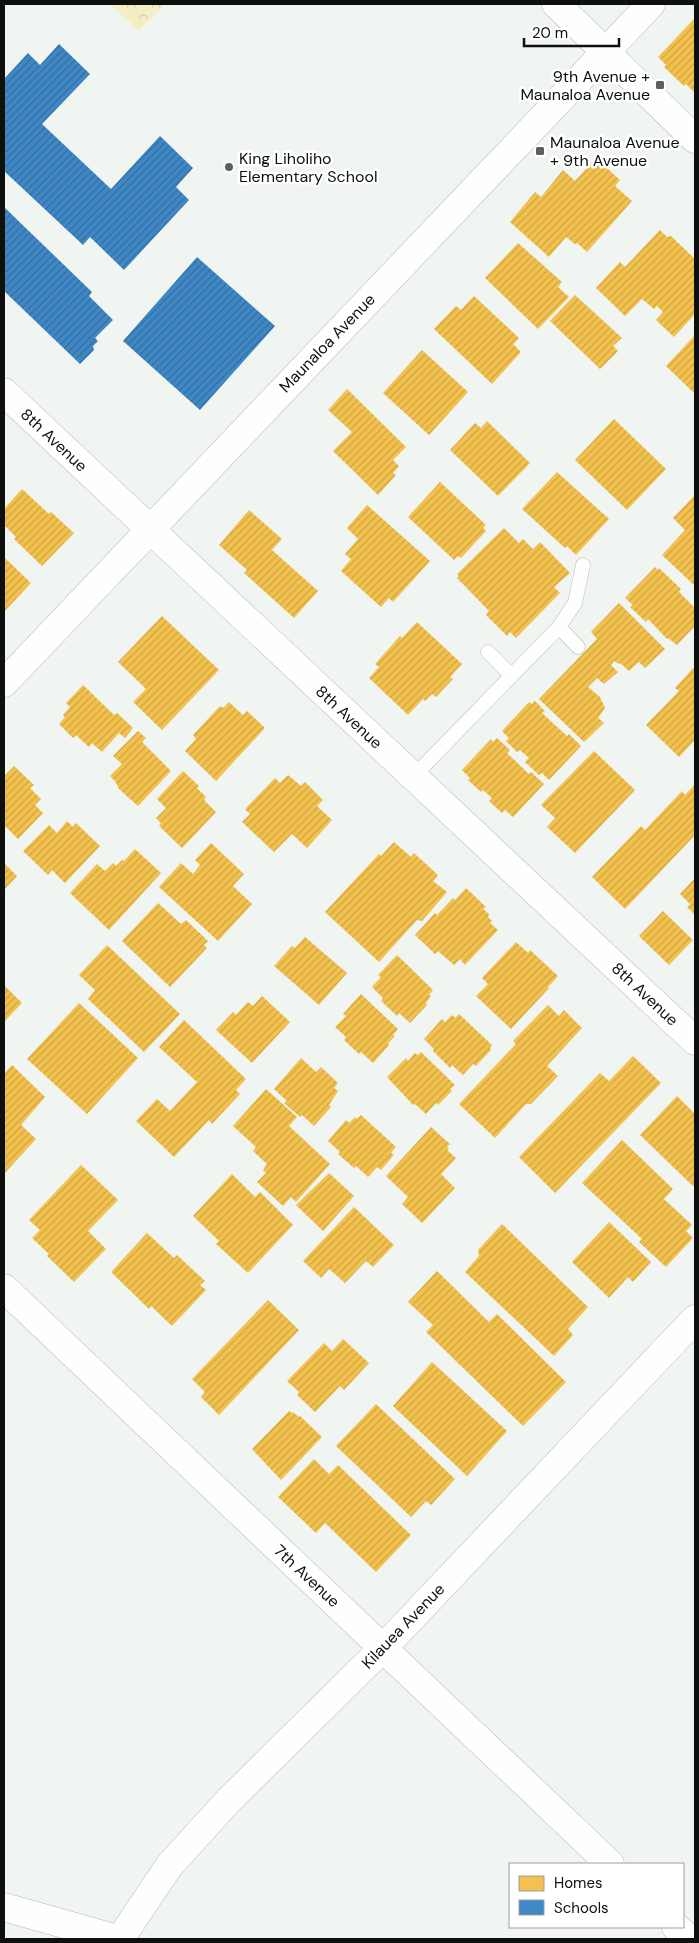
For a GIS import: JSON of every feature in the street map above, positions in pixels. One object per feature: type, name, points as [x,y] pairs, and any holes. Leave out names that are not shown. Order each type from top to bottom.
[{"type":"street","points":[[556,4],[695,139]]},
{"type":"street","name":"Maunaloa Avenue","points":[[4,684],[651,4]]},
{"type":"street","name":"8th Avenue","points":[[4,392],[695,1042]]},
{"type":"street","name":"7th Avenue","points":[[4,1288],[609,1863]]},
{"type":"street","name":"Kilauea Avenue","points":[[119,1939],[169,1866],[229,1800],[383,1648],[695,1319]]},
{"type":"street","points":[[4,1907],[88,1935],[119,1939]]},
{"type":"street","points":[[677,1928],[689,1939]]},
{"type":"lane","points":[[413,777],[559,627],[575,603],[583,565]]},
{"type":"lane","points":[[559,627],[578,647]]},
{"type":"lane","points":[[488,652],[512,676]]},
{"type":"green space","points":[[110,4],[165,4],[139,31]]},
{"type":"building: Homes","points":[[695,18],[695,93],[686,84],[684,86],[664,67],[666,65],[658,57]]},
{"type":"building: Homes","points":[[596,158],[620,180],[615,186],[632,201],[587,252],[577,243],[575,244],[566,237],[549,257],[510,222],[535,192],[541,197],[563,170],[575,181]]},
{"type":"building: Homes","points":[[660,230],[667,237],[671,236],[695,259],[695,314],[674,337],[656,320],[663,312],[657,306],[654,309],[642,299],[625,316],[596,288],[620,262],[625,267]]},
{"type":"building: Homes","points":[[518,243],[562,282],[558,287],[569,297],[538,329],[485,278]]},
{"type":"building: Homes","points":[[575,295],[622,338],[613,346],[618,351],[600,369],[550,321]]},
{"type":"building: Homes","points":[[474,296],[519,338],[513,344],[521,352],[492,384],[434,329],[456,306],[461,310]]},
{"type":"building: Homes","points":[[695,335],[695,394],[666,366]]},
{"type":"building: Homes","points":[[422,350],[468,392],[429,435],[383,393]]},
{"type":"building: Homes","points":[[347,389],[406,447],[393,460],[399,466],[393,473],[396,475],[378,495],[333,451],[352,432],[328,410]]},
{"type":"building: Homes","points":[[614,419],[666,469],[627,510],[575,460]]},
{"type":"building: Homes","points":[[487,421],[530,463],[498,496],[450,450],[475,423],[481,428]]},
{"type":"building: Homes","points":[[557,472],[609,519],[576,555],[567,546],[565,548],[522,509]]},
{"type":"building: Homes","points":[[440,482],[486,525],[483,528],[486,531],[461,558],[458,556],[454,560],[408,517]]},
{"type":"building: Homes","points":[[22,489],[49,514],[51,512],[74,533],[42,566],[14,539],[16,537],[4,525],[4,509]]},
{"type":"building: Homes","points":[[694,496],[695,586],[662,555],[685,530],[673,518]]},
{"type":"building: Homes","points":[[367,505],[430,561],[393,602],[389,598],[381,607],[341,571],[351,559],[345,554],[358,539],[347,528]]},
{"type":"building: Homes","points":[[249,510],[282,539],[272,550],[318,591],[294,618],[244,573],[247,570],[219,545]]},
{"type":"building: Homes","points":[[504,528],[519,543],[523,539],[533,549],[540,542],[570,573],[554,587],[560,593],[516,638],[510,632],[507,636],[486,615],[489,611],[457,578],[459,576],[457,574]]},
{"type":"building: Homes","points":[[4,557],[31,583],[4,612]]},
{"type":"building: Homes","points":[[655,567],[658,570],[659,568],[681,589],[679,592],[695,608],[695,626],[677,645],[667,639],[648,619],[646,622],[630,607],[633,605],[625,598]]},
{"type":"building: Homes","points":[[619,603],[665,649],[645,668],[639,662],[629,671],[620,663],[614,661],[611,665],[618,672],[604,684],[597,678],[588,687],[600,697],[605,708],[598,718],[604,723],[584,742],[539,699],[597,639],[591,632]]},
{"type":"building: Homes","points":[[162,616],[219,670],[162,730],[133,702],[146,689],[118,662]]},
{"type":"building: Homes","points":[[417,622],[462,664],[450,677],[453,679],[436,697],[432,694],[425,701],[423,699],[408,715],[369,678],[379,667],[375,664],[400,636],[402,638]]},
{"type":"building: Homes","points":[[695,666],[695,740],[679,757],[646,725],[679,691],[675,688]]},
{"type":"building: Homes","points":[[83,685],[114,715],[117,713],[133,728],[125,738],[119,733],[102,752],[92,743],[89,747],[76,735],[73,738],[59,724],[65,717],[63,715],[70,707],[66,703]]},
{"type":"building: Homes","points":[[535,701],[545,711],[542,713],[581,746],[549,780],[542,773],[539,775],[525,762],[529,758],[520,750],[517,752],[506,741],[509,738],[502,731],[529,702],[532,704]]},
{"type":"building: Homes","points":[[229,702],[243,715],[247,711],[265,728],[216,781],[185,751],[196,739],[193,735],[220,706],[223,708]]},
{"type":"building: Homes","points":[[138,731],[146,738],[142,742],[171,771],[138,806],[119,789],[110,776],[122,764],[113,756]]},
{"type":"building: Homes","points":[[497,738],[510,750],[507,753],[529,774],[531,772],[544,784],[513,817],[505,810],[502,813],[489,801],[492,798],[483,790],[481,792],[468,780],[470,778],[462,770],[491,739],[493,742]]},
{"type":"building: Homes","points":[[594,751],[635,790],[575,853],[547,827],[555,818],[541,805]]},
{"type":"building: Homes","points":[[14,766],[34,785],[30,788],[41,799],[35,805],[43,813],[18,839],[4,825],[4,776]]},
{"type":"building: Homes","points":[[183,771],[199,786],[197,788],[206,797],[204,800],[216,812],[182,848],[159,826],[161,823],[156,818],[166,808],[157,799]]},
{"type":"building: Homes","points":[[288,775],[301,786],[305,782],[323,800],[317,806],[332,820],[307,848],[292,834],[274,852],[242,822],[250,814],[245,809],[275,778],[280,783]]},
{"type":"building: Homes","points":[[695,784],[695,835],[625,909],[592,877],[641,826],[645,830],[682,791],[685,795]]},
{"type":"building: Homes","points":[[67,821],[73,827],[76,823],[100,846],[65,883],[52,870],[48,875],[23,851],[49,825],[57,833]]},
{"type":"building: Homes","points":[[394,842],[411,857],[414,853],[438,875],[433,881],[447,892],[422,921],[417,920],[379,962],[325,912],[379,854],[381,856]]},
{"type":"building: Homes","points":[[211,843],[244,874],[233,886],[252,904],[218,941],[159,887],[181,863],[193,874],[200,865],[195,860]]},
{"type":"building: Homes","points":[[135,849],[161,873],[109,930],[70,893],[97,864],[105,871],[113,863],[116,866],[122,860],[124,861]]},
{"type":"building: Homes","points":[[4,863],[17,876],[4,890]]},
{"type":"building: Homes","points":[[695,878],[695,915],[687,907],[690,904],[680,894]]},
{"type":"building: Homes","points":[[466,888],[486,907],[483,909],[489,914],[488,917],[492,921],[490,923],[498,930],[465,965],[460,959],[454,965],[438,951],[435,954],[415,935],[435,913],[437,915],[453,898],[455,900]]},
{"type":"building: Homes","points":[[158,903],[181,924],[186,920],[208,941],[204,945],[207,948],[170,987],[122,941]]},
{"type":"building: Homes","points":[[663,911],[693,940],[669,965],[639,936]]},
{"type":"building: Homes","points":[[305,937],[347,973],[319,1005],[274,966],[292,946],[295,948]]},
{"type":"building: Homes","points":[[516,942],[528,953],[530,950],[558,976],[511,1029],[476,996],[488,984],[482,978]]},
{"type":"building: Homes","points":[[107,945],[180,1014],[144,1052],[88,999],[95,990],[79,975]]},
{"type":"building: Homes","points":[[397,955],[433,990],[429,995],[431,996],[426,1003],[427,1005],[410,1023],[399,1013],[397,1016],[381,1001],[383,998],[372,987],[381,977],[378,975]]},
{"type":"building: Homes","points":[[4,985],[22,1003],[5,1021],[4,1019]]},
{"type":"building: Homes","points":[[361,994],[398,1029],[393,1035],[395,1036],[388,1043],[389,1045],[373,1063],[361,1052],[359,1054],[344,1040],[346,1037],[335,1027],[346,1016],[343,1014]]},
{"type":"building: Homes","points":[[262,996],[290,1022],[252,1063],[216,1030],[233,1012],[236,1015],[248,1002],[253,1006]]},
{"type":"building: Homes","points":[[79,1003],[138,1058],[87,1114],[27,1059]]},
{"type":"building: Homes","points":[[548,1005],[559,1016],[564,1010],[582,1028],[547,1066],[558,1076],[531,1104],[526,1104],[495,1138],[459,1104],[516,1044],[513,1041]]},
{"type":"building: Homes","points":[[459,1014],[492,1045],[491,1050],[476,1066],[473,1064],[463,1075],[452,1065],[450,1068],[424,1039],[442,1019],[445,1022],[452,1015],[455,1018]]},
{"type":"building: Homes","points":[[184,1020],[246,1079],[236,1090],[240,1094],[212,1124],[209,1120],[174,1157],[136,1121],[157,1099],[170,1111],[197,1082],[159,1047]]},
{"type":"building: Homes","points":[[421,1052],[455,1085],[450,1089],[452,1091],[438,1105],[436,1103],[426,1114],[415,1104],[413,1105],[387,1077],[406,1058],[408,1061],[415,1053],[418,1055]]},
{"type":"building: Homes","points":[[633,1056],[661,1083],[555,1193],[519,1157],[600,1073],[609,1081]]},
{"type":"building: Homes","points":[[301,1058],[316,1072],[321,1067],[338,1083],[334,1088],[338,1091],[329,1105],[331,1107],[314,1126],[284,1103],[287,1101],[274,1089]]},
{"type":"building: Homes","points":[[12,1065],[45,1097],[21,1125],[36,1139],[4,1174],[4,1074]]},
{"type":"building: Homes","points":[[266,1089],[297,1117],[289,1126],[330,1164],[296,1202],[291,1197],[283,1206],[257,1182],[266,1173],[263,1170],[267,1164],[253,1151],[256,1147],[233,1126]]},
{"type":"building: Homes","points":[[677,1096],[695,1114],[695,1188],[640,1135]]},
{"type":"building: Homes","points":[[361,1115],[396,1147],[391,1153],[394,1155],[381,1170],[377,1167],[368,1177],[338,1154],[340,1152],[328,1141],[346,1120],[349,1123],[355,1117],[357,1119]]},
{"type":"building: Homes","points":[[431,1127],[450,1144],[447,1150],[456,1158],[441,1174],[455,1188],[422,1223],[402,1204],[408,1197],[386,1176]]},
{"type":"building: Homes","points":[[622,1140],[673,1189],[664,1199],[692,1225],[686,1231],[693,1238],[666,1267],[639,1242],[642,1239],[582,1183]]},
{"type":"building: Homes","points":[[81,1165],[118,1200],[88,1231],[106,1249],[74,1282],[47,1256],[49,1254],[32,1238],[40,1230],[29,1220]]},
{"type":"building: Homes","points":[[329,1173],[354,1196],[323,1231],[296,1205]]},
{"type":"building: Homes","points":[[232,1174],[255,1197],[260,1192],[293,1225],[248,1273],[216,1244],[219,1241],[193,1216]]},
{"type":"building: Homes","points":[[354,1207],[394,1245],[373,1267],[366,1261],[345,1283],[329,1269],[321,1278],[303,1261]]},
{"type":"building: Homes","points":[[609,1222],[651,1262],[633,1282],[628,1277],[609,1298],[572,1262]]},
{"type":"building: Homes","points":[[502,1224],[588,1307],[568,1329],[573,1335],[554,1356],[465,1272],[479,1256],[478,1250]]},
{"type":"building: Homes","points":[[147,1233],[174,1258],[177,1255],[205,1281],[200,1285],[206,1290],[172,1326],[151,1306],[149,1309],[111,1272]]},
{"type":"building: Homes","points":[[437,1271],[489,1322],[497,1314],[566,1382],[523,1426],[426,1332],[433,1325],[408,1302]]},
{"type":"building: Homes","points":[[268,1300],[299,1330],[219,1415],[201,1397],[205,1392],[192,1379]]},
{"type":"building: Homes","points":[[343,1339],[369,1363],[344,1390],[340,1386],[315,1412],[297,1395],[299,1392],[287,1381],[324,1343],[332,1351]]},
{"type":"building: Homes","points":[[432,1362],[507,1431],[467,1476],[393,1406]]},
{"type":"building: Homes","points":[[376,1404],[455,1479],[431,1505],[426,1501],[411,1517],[336,1446]]},
{"type":"building: Homes","points":[[289,1411],[300,1416],[322,1437],[281,1480],[252,1449]]},
{"type":"building: Homes","points":[[314,1459],[329,1474],[338,1465],[411,1535],[376,1572],[325,1523],[316,1533],[278,1497]]},
{"type":"building: Schools","points":[[59,44],[90,74],[42,124],[111,189],[160,136],[193,168],[176,187],[189,200],[124,270],[90,237],[83,245],[4,171],[4,79],[28,53],[40,65]]},
{"type":"building: Schools","points":[[4,207],[92,292],[89,296],[113,320],[95,338],[98,341],[93,346],[94,350],[80,364],[4,291]]},
{"type":"building: Schools","points":[[197,257],[275,326],[200,410],[123,341]]},
{"type":"place","name":"9th Avenue + Maunaloa Avenue","points":[[660,85]]},
{"type":"place","name":"Maunaloa Avenue + 9th Avenue","points":[[540,151]]},
{"type":"place","name":"King Liholiho Elementary School","points":[[229,167]]}]
